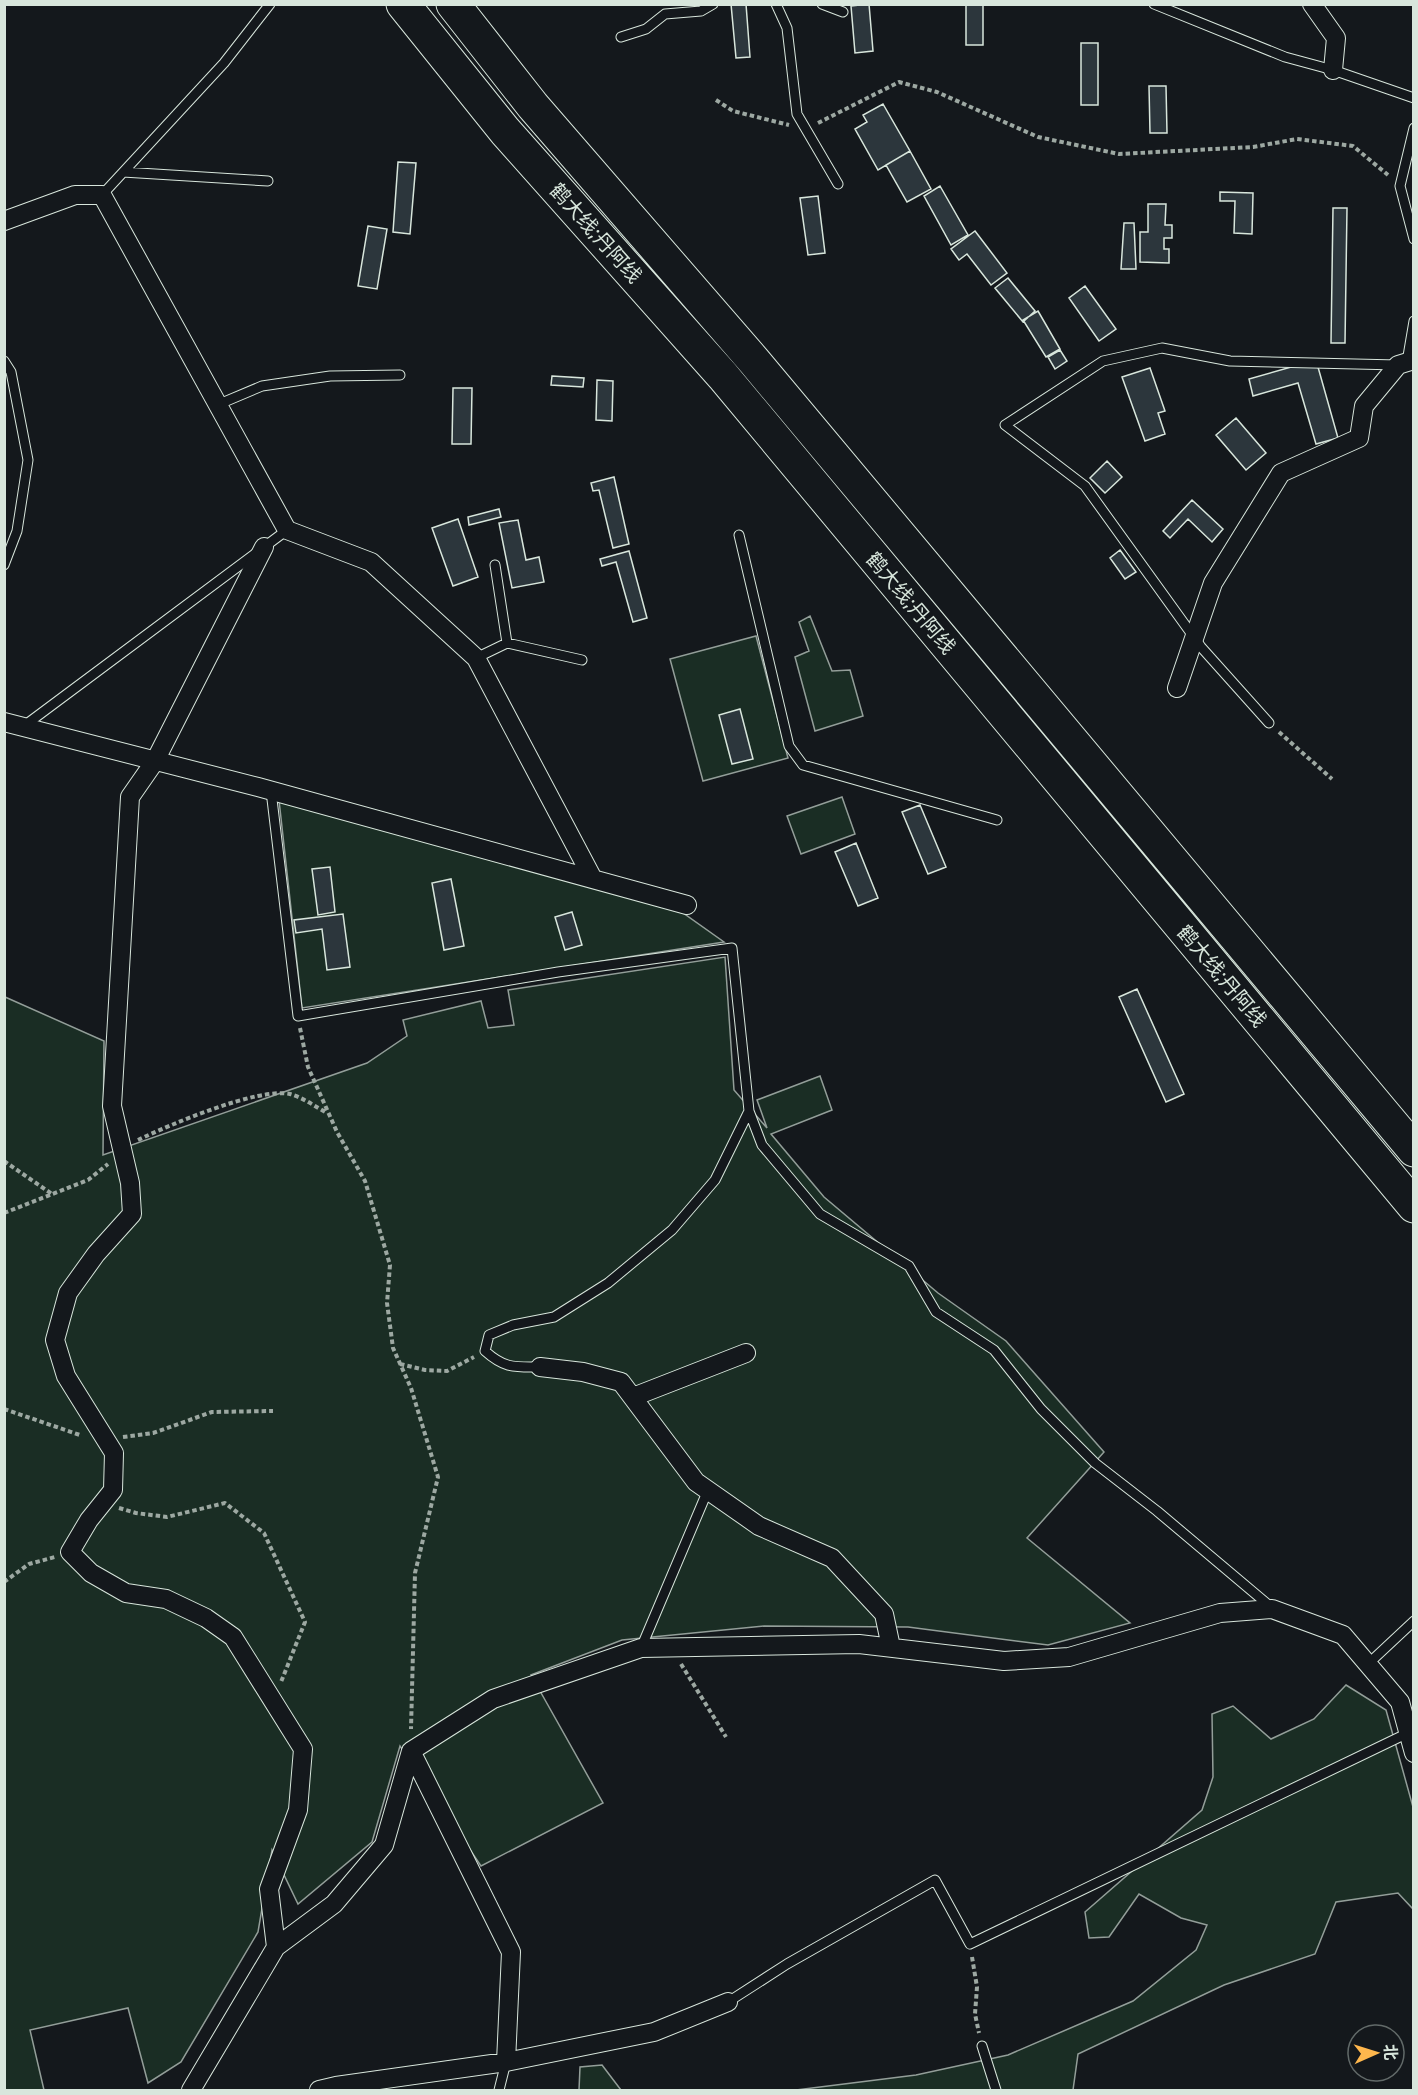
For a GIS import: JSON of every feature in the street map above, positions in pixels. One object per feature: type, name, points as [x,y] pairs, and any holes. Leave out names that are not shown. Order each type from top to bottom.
[{"type":"highway","name":"鹤大线;丹阿线","points":[[403,4],[505,131],[723,376],[1413,1206]]},
{"type":"highway","name":"鹤大线;丹阿线","points":[[453,4],[533,106],[754,361],[1413,1150]]},
{"type":"street","points":[[1312,4],[1336,38],[1333,70]]},
{"type":"street","points":[[4,221],[75,195],[102,195],[287,530],[370,562],[476,658],[593,879]]},
{"type":"street","points":[[1177,688],[1214,583],[1281,473],[1359,438],[1364,406],[1406,363]]},
{"type":"street","points":[[264,547],[155,761],[130,797],[112,1106],[121,1153],[130,1183],[132,1214],[96,1254],[68,1293],[55,1340],[66,1376],[114,1453],[113,1490],[89,1520],[70,1552],[91,1573],[126,1593],[166,1599],[206,1618],[233,1637],[303,1749],[298,1810],[268,1889],[276,1947]]},
{"type":"street","points":[[4,722],[271,791],[687,905]]},
{"type":"street","points":[[633,1397],[746,1353]]},
{"type":"street","points":[[540,1367],[583,1372],[621,1382],[696,1482],[759,1526],[832,1558],[884,1614],[891,1647]]},
{"type":"street","points":[[191,2091],[276,1947],[334,1904],[384,1845],[411,1751],[493,1699],[641,1648],[859,1644],[1004,1661],[1070,1657],[1220,1613],[1272,1609],[1344,1635],[1400,1702],[1413,1753]]},
{"type":"street","points":[[411,1751],[511,1952],[506,2062]]},
{"type":"street","points":[[319,2091],[336,2086],[506,2062],[654,2032],[728,2002]]},
{"type":"lane","points":[[102,195],[224,63],[270,4]]},
{"type":"lane","points":[[621,37],[646,29],[665,14],[701,11],[713,4]]},
{"type":"lane","points":[[776,4],[787,28],[797,114],[838,184]]},
{"type":"lane","points":[[822,4],[843,12]]},
{"type":"lane","points":[[1154,4],[1285,57],[1333,70],[1413,98]]},
{"type":"lane","points":[[1413,128],[1400,186],[1413,239]]},
{"type":"lane","points":[[123,172],[268,181]]},
{"type":"lane","points":[[1269,723],[1194,637],[1085,486],[1005,425],[1103,361],[1162,348],[1230,361],[1406,363],[1413,321]]},
{"type":"lane","points":[[4,361],[10,372],[28,460],[17,531],[4,565]]},
{"type":"lane","points":[[218,405],[262,386],[330,376],[400,375]]},
{"type":"lane","points":[[23,727],[287,530]]},
{"type":"lane","points":[[739,536],[789,746],[803,765],[996,820]]},
{"type":"lane","points":[[495,565],[507,643]]},
{"type":"lane","points":[[476,658],[507,643],[582,660]]},
{"type":"lane","points":[[271,791],[298,1016],[558,972],[732,948],[749,1111],[762,1145],[820,1214],[909,1266],[936,1312],[994,1350],[1041,1409],[1095,1463],[1157,1511],[1272,1609]]},
{"type":"lane","points":[[540,1367],[518,1367],[499,1363],[485,1351],[489,1335],[513,1325],[554,1317],[608,1283],[672,1230],[715,1180],[749,1111]]},
{"type":"lane","points":[[641,1648],[708,1490]]},
{"type":"lane","points":[[1368,1664],[1413,1621]]},
{"type":"lane","points":[[728,2002],[787,1964],[935,1880],[970,1944],[1408,1732]]},
{"type":"lane","points":[[982,2046],[996,2091]]},
{"type":"lane","points":[[499,2091],[506,2062]]},
{"type":"path","points":[[716,100],[733,111],[806,129],[899,82],[937,92],[1038,136],[1119,154],[1253,147],[1297,139],[1353,146],[1400,186]]},
{"type":"path","points":[[1269,723],[1332,779]]},
{"type":"path","points":[[298,1016],[308,1067],[337,1132],[365,1181],[390,1265],[387,1303],[393,1348],[411,1388],[438,1477],[415,1573],[411,1751]]},
{"type":"path","points":[[4,1214],[88,1180],[138,1140],[178,1122],[260,1094],[291,1094],[329,1114]]},
{"type":"path","points":[[4,1161],[53,1194]]},
{"type":"path","points":[[400,1364],[425,1370],[447,1371],[485,1351]]},
{"type":"path","points":[[4,1410],[90,1439],[105,1440],[153,1433],[212,1412],[273,1411]]},
{"type":"path","points":[[102,1503],[136,1514],[166,1517],[225,1503],[264,1533],[305,1622],[273,1702]]},
{"type":"path","points":[[4,1582],[29,1564],[70,1552]]},
{"type":"path","points":[[671,1648],[726,1737]]},
{"type":"path","points":[[970,1944],[976,1987],[975,2014],[982,2046]]},
{"type":"green space","points":[[810,616],[832,671],[850,670],[863,716],[815,731],[795,657],[809,651],[799,622]]},
{"type":"green space","points":[[756,636],[788,758],[703,781],[670,659]]},
{"type":"green space","points":[[842,797],[855,834],[801,854],[787,816]]},
{"type":"green space","points":[[279,800],[683,913],[724,942],[302,1008]]},
{"type":"green space","points":[[725,957],[734,1090],[767,1128],[757,1100],[820,1076],[832,1110],[771,1134],[824,1197],[938,1293],[1006,1341],[1104,1452],[1027,1538],[1130,1623],[1048,1645],[908,1627],[764,1626],[622,1640],[531,1675],[603,1803],[481,1866],[400,1746],[372,1842],[298,1904],[272,1850],[258,1932],[181,2062],[148,2083],[128,2008],[30,2030],[44,2090],[5,2090],[5,997],[104,1041],[103,1155],[367,1063],[407,1036],[403,1020],[481,1001],[488,1028],[514,1025],[508,990]]},
{"type":"green space","points":[[1346,1685],[1386,1710],[1413,1807],[1413,1909],[1398,1893],[1336,1902],[1315,1954],[1224,1985],[1078,2054],[1073,2090],[796,2090],[916,2075],[1008,2055],[1133,2001],[1196,1950],[1207,1925],[1181,1918],[1139,1894],[1109,1937],[1089,1938],[1085,1912],[1202,1810],[1213,1777],[1212,1714],[1233,1706],[1271,1739],[1314,1719]]},
{"type":"green space","points":[[602,2065],[621,2090],[579,2090],[580,2067]]},
{"type":"building","points":[[731,4],[746,4],[750,57],[736,58]]},
{"type":"building","points":[[869,4],[873,51],[855,53],[851,6]]},
{"type":"building","points":[[966,4],[983,4],[983,45],[966,45]]},
{"type":"building","points":[[1081,43],[1098,43],[1098,105],[1081,105]]},
{"type":"building","points":[[1149,86],[1166,86],[1167,133],[1150,133]]},
{"type":"building","points":[[883,104],[910,151],[878,170],[855,129],[867,122],[863,115]]},
{"type":"building","points":[[910,151],[931,189],[907,202],[886,165]]},
{"type":"building","points":[[398,162],[416,163],[410,234],[393,232]]},
{"type":"building","points":[[940,186],[968,235],[951,245],[924,196]]},
{"type":"building","points":[[1220,192],[1253,193],[1252,234],[1234,233],[1235,201],[1220,201]]},
{"type":"building","points":[[818,196],[825,253],[808,255],[800,198]]},
{"type":"building","points":[[1148,204],[1166,204],[1165,225],[1172,225],[1172,238],[1164,238],[1164,249],[1169,249],[1169,263],[1140,262],[1140,232],[1148,232]]},
{"type":"building","points":[[1333,208],[1347,208],[1345,343],[1331,343]]},
{"type":"building","points":[[1124,223],[1134,223],[1136,269],[1121,269]]},
{"type":"building","points":[[368,226],[387,229],[377,289],[358,286]]},
{"type":"building","points":[[975,231],[1007,273],[991,285],[967,254],[959,260],[951,249]]},
{"type":"building","points":[[1008,278],[1035,311],[1023,322],[995,288]]},
{"type":"building","points":[[1085,286],[1116,329],[1099,341],[1069,298]]},
{"type":"building","points":[[1038,311],[1060,349],[1046,357],[1023,320]]},
{"type":"building","points":[[1060,350],[1067,361],[1055,369],[1048,357]]},
{"type":"building","points":[[1316,360],[1338,438],[1316,444],[1298,383],[1253,396],[1249,379]]},
{"type":"building","points":[[1150,368],[1165,411],[1158,413],[1165,434],[1145,441],[1122,377]]},
{"type":"building","points":[[552,376],[584,378],[583,387],[551,385]]},
{"type":"building","points":[[597,380],[613,381],[612,421],[596,420]]},
{"type":"building","points":[[453,388],[472,388],[471,444],[452,444]]},
{"type":"building","points":[[1236,418],[1266,453],[1246,470],[1216,435]]},
{"type":"building","points":[[1107,461],[1122,477],[1105,493],[1090,478]]},
{"type":"building","points":[[614,477],[629,544],[613,548],[599,490],[593,491],[591,483]]},
{"type":"building","points":[[1192,500],[1223,529],[1212,542],[1188,519],[1170,538],[1163,531]]},
{"type":"building","points":[[499,509],[501,517],[469,525],[468,517]]},
{"type":"building","points":[[458,519],[478,577],[453,586],[432,528]]},
{"type":"building","points":[[518,520],[526,560],[539,557],[544,582],[512,588],[499,523]]},
{"type":"building","points":[[1120,550],[1136,572],[1125,579],[1110,558]]},
{"type":"building","points":[[629,551],[647,618],[633,622],[616,562],[602,566],[600,559]]},
{"type":"building","points":[[740,709],[753,759],[732,764],[719,715]]},
{"type":"building","points":[[920,805],[946,867],[928,874],[902,812]]},
{"type":"building","points":[[856,843],[878,898],[858,906],[835,852]]},
{"type":"building","points":[[330,867],[335,912],[318,915],[312,869]]},
{"type":"building","points":[[451,879],[464,946],[444,950],[432,883]]},
{"type":"building","points":[[572,912],[582,945],[565,950],[555,917]]},
{"type":"building","points":[[343,914],[350,967],[327,970],[322,929],[296,933],[294,920]]},
{"type":"building","points":[[1137,989],[1184,1094],[1166,1102],[1119,997]]}]
